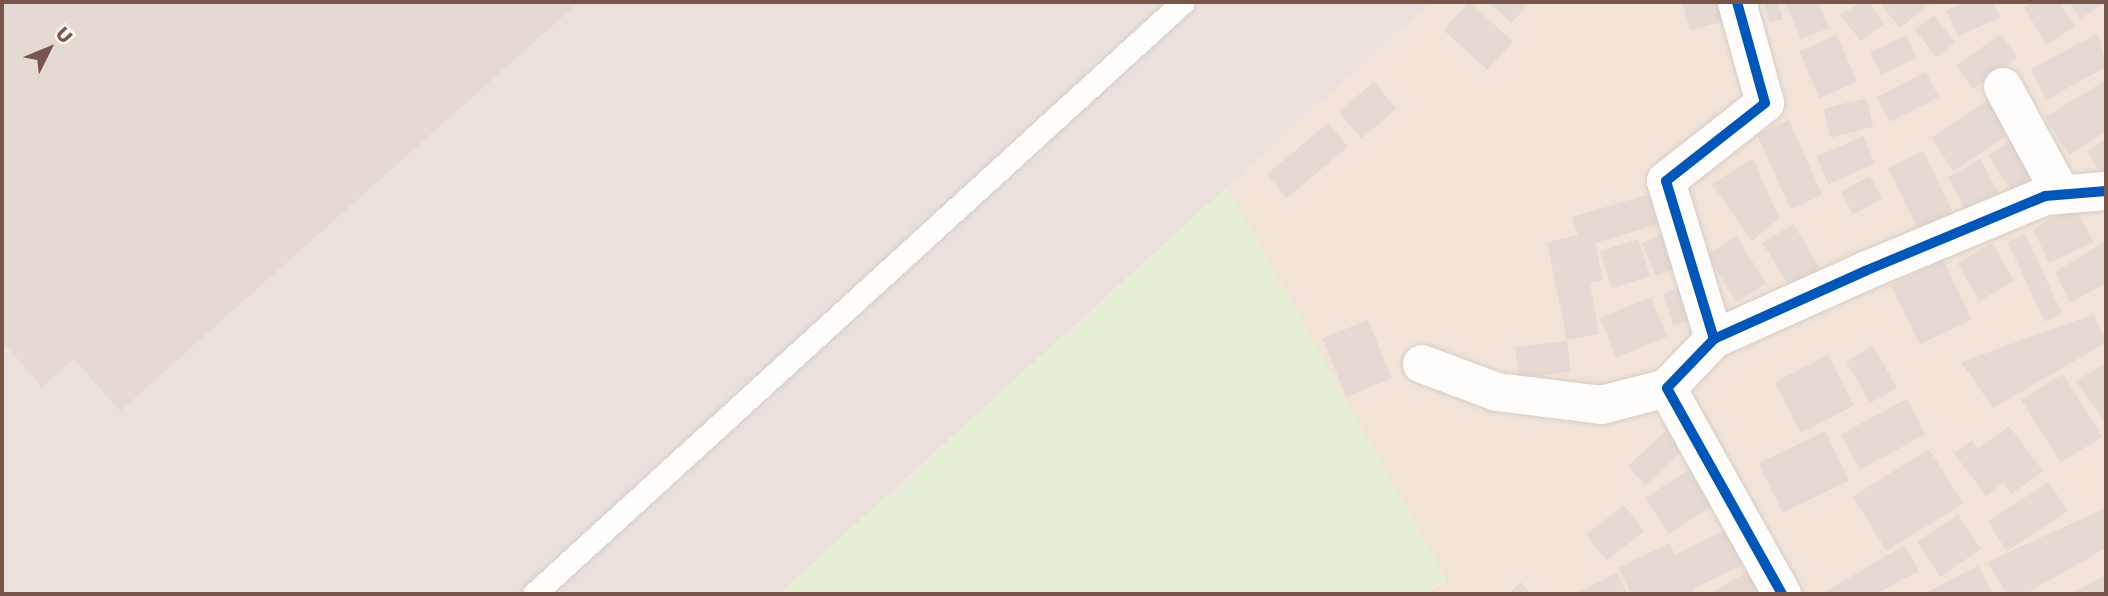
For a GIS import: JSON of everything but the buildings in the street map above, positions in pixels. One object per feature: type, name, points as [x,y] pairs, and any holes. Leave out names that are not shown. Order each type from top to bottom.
[{"type":"street","points":[[1714,339],[1666,181],[1765,103],[1737,2]]},
{"type":"street","points":[[2003,87],[2060,192]]},
{"type":"street","points":[[1422,364],[1497,392],[1555,400],[1624,402],[1667,388],[1714,339],[2060,192],[2084,197],[2106,191]]},
{"type":"street","points":[[1667,388],[1782,594]]},
{"type":"lane","points":[[534,594],[1183,2]]},
{"type":"shaded area","points":[[2,2],[2106,2],[2106,594],[1425,594],[1447,581],[1227,187],[779,594],[2,594]]},
{"type":"shaded area","points":[[2,2],[1431,2],[779,594],[2,594]]},
{"type":"green space","points":[[1227,187],[1447,580],[1425,594],[779,594]]},
{"type":"cycle path","points":[[1714,339],[1666,181],[1765,103],[1737,2]]},
{"type":"cycle path","points":[[1782,594],[1667,388],[1714,339],[1865,271],[2045,196],[2106,191]]}]
